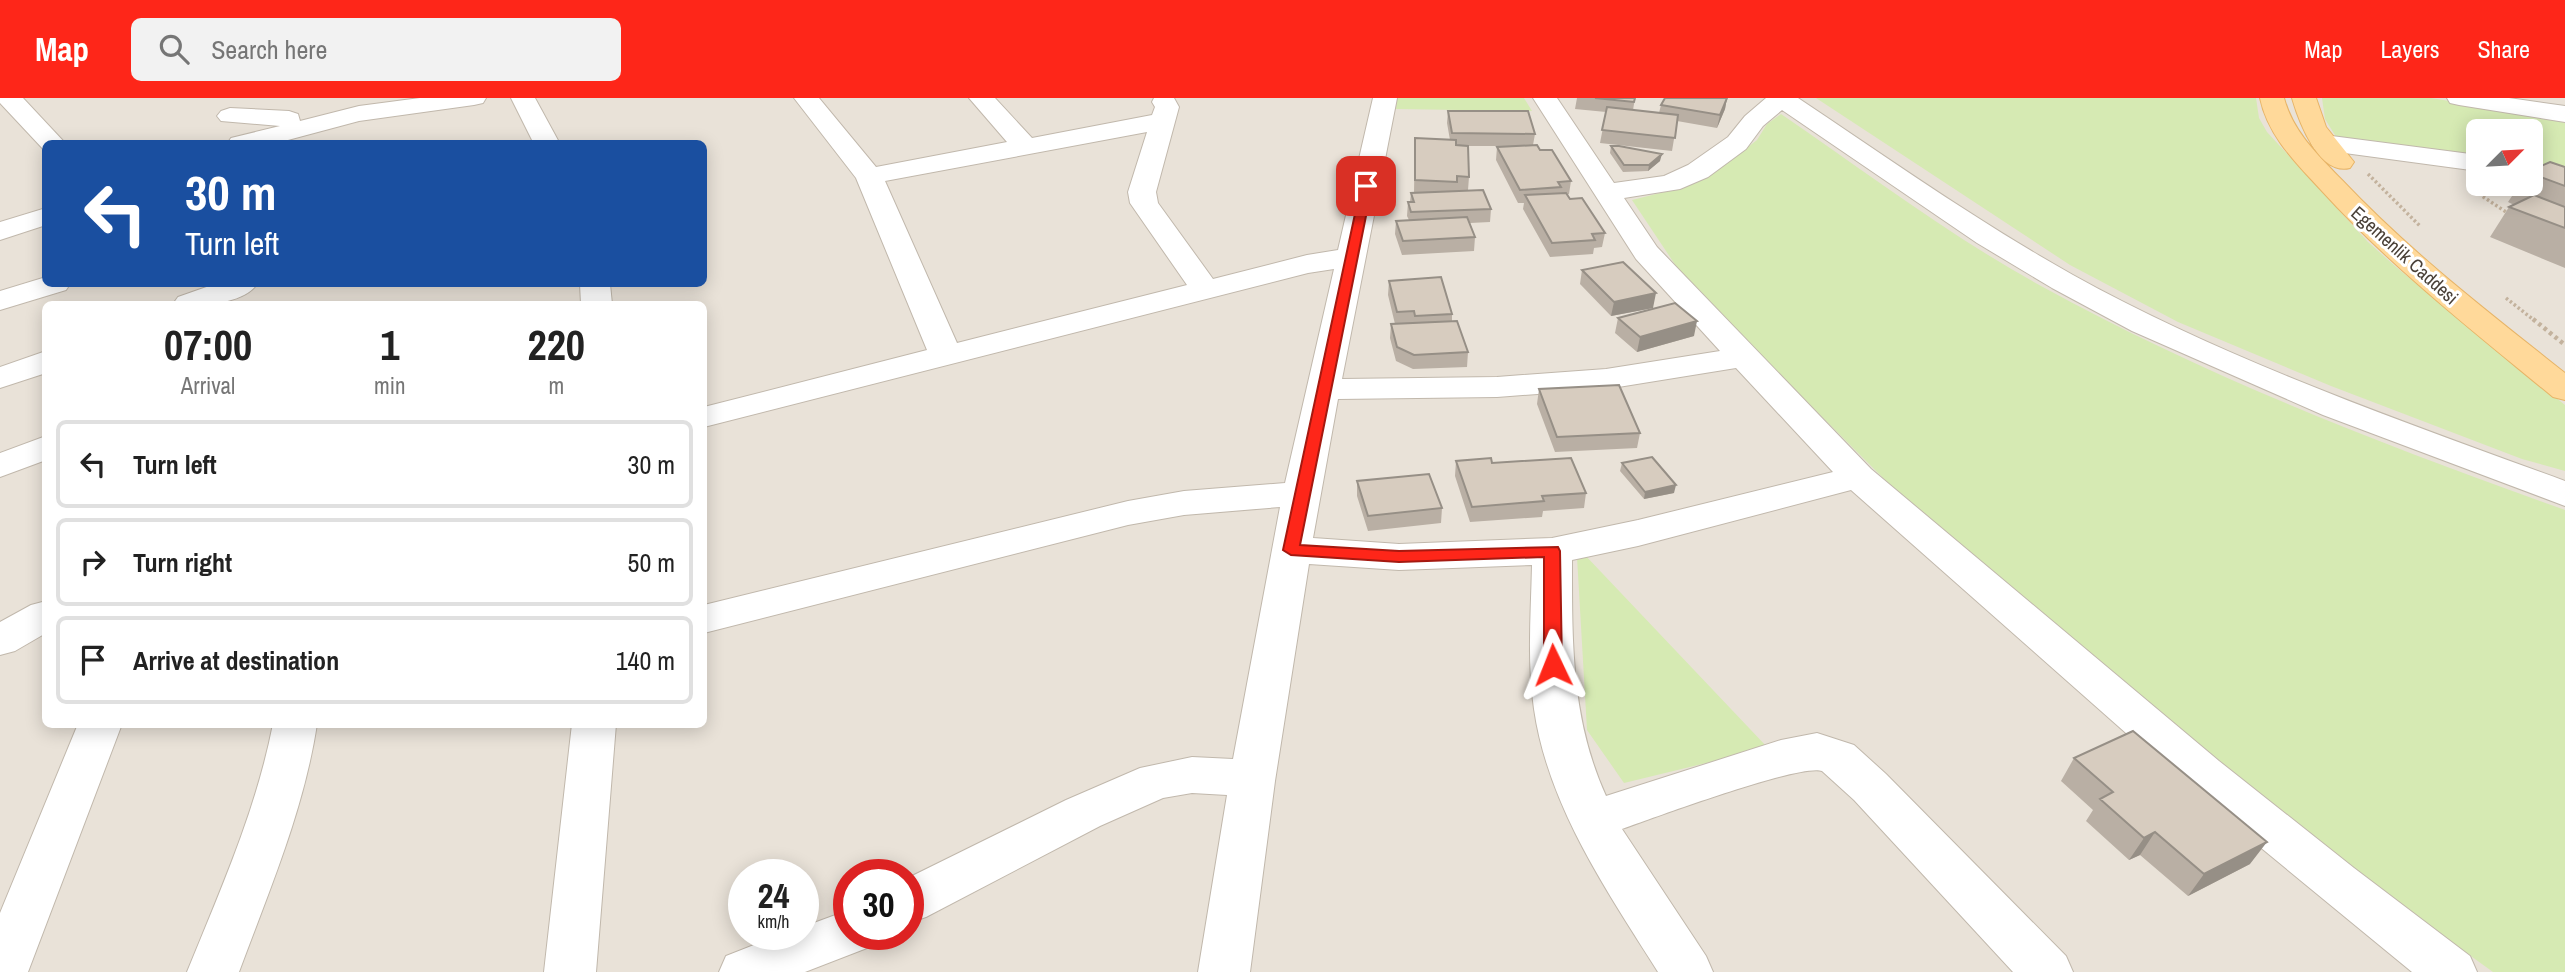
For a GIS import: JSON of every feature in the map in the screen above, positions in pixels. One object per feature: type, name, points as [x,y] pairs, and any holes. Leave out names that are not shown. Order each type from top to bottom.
[{"type":"main road","name":"Egemenlik Caddesi","points":[[2272,98],[2274,110],[2287,135],[2381,237],[2565,390]]},
{"type":"main road","name":"Egemenlik Caddesi","points":[[2304,98],[2307,115],[2435,256],[2565,360]]},
{"type":"street","points":[[254,140],[340,118],[474,98]]},
{"type":"street","points":[[523,98],[545,140]]},
{"type":"street","points":[[806,98],[869,176],[946,356]]},
{"type":"street","points":[[981,98],[1026,147]]},
{"type":"street","points":[[1224,972],[1252,781],[1301,493],[1385,98]]},
{"type":"street","points":[[1545,98],[1646,253],[1858,477],[2203,775],[2451,972]]},
{"type":"street","points":[[1606,193],[1670,183],[1698,171],[1737,143],[1754,121],[1781,98],[2016,255],[2143,324],[2335,408],[2565,494]]},
{"type":"street","points":[[2459,98],[2561,115]]},
{"type":"street","points":[[16,102],[49,140]]},
{"type":"street","points":[[228,107],[263,119],[340,118]]},
{"type":"street","points":[[228,107],[237,140]]},
{"type":"street","points":[[869,176],[1026,147],[1161,110],[1142,192],[1144,203],[1206,290]]},
{"type":"street","points":[[2334,144],[2466,161]]},
{"type":"street","points":[[0,231],[42,217]]},
{"type":"street","points":[[707,416],[1307,264],[1351,257]]},
{"type":"street","points":[[0,301],[45,287]]},
{"type":"street","points":[[196,301],[234,287]]},
{"type":"street","points":[[1324,389],[1497,387],[1606,379],[1744,357]]},
{"type":"street","points":[[0,379],[42,363]]},
{"type":"street","points":[[0,466],[42,449]]},
{"type":"street","points":[[1291,550],[1399,557],[1552,551],[1626,536],[1858,477]]},
{"type":"street","points":[[707,617],[1128,513],[1184,503],[1301,493]]},
{"type":"street","points":[[1552,551],[1552,642],[1556,711],[1574,781],[1609,852],[1687,972]]},
{"type":"street","points":[[0,640],[42,617]]},
{"type":"street","points":[[2,972],[98,728]]},
{"type":"street","points":[[213,972],[262,846],[287,770],[294,728]]},
{"type":"street","points":[[569,972],[594,728]]},
{"type":"street","points":[[1593,820],[1781,758],[1817,751],[1838,758],[1870,787],[2047,972]]},
{"type":"street","points":[[924,894],[1083,813],[1156,781],[1192,775],[1219,775],[1252,781]]},
{"type":"street","points":[[746,972],[833,938]]},
{"type":"path","points":[[2334,144],[2426,232]]},
{"type":"path","points":[[2483,196],[2486,201],[2514,216]]},
{"type":"path","points":[[2505,298],[2565,345]]},
{"type":"shaded area","points":[[0,98],[2565,98],[2565,972],[0,972]]},
{"type":"green space","points":[[1397,98],[1524,98],[1532,111],[1396,109]]},
{"type":"green space","points":[[1816,98],[2256,98],[2259,118],[2267,132],[2368,242],[2565,405],[2565,471],[2522,459],[2331,386],[2178,322],[2070,265]]},
{"type":"green space","points":[[2322,98],[2431,98],[2552,118],[2565,123],[2565,169],[2543,166],[2543,119],[2466,119],[2466,156],[2338,140],[2325,119]]},
{"type":"green space","points":[[1781,114],[2007,267],[2104,319],[2168,351],[2298,408],[2565,510],[2565,972],[2493,972],[2411,913],[2148,706],[1903,498],[1686,281],[1632,200],[1676,189],[1725,165],[1757,140],[1767,124]]},
{"type":"green space","points":[[1584,554],[1768,748],[1624,783],[1587,730],[1577,557]]},
{"type":"building","points":[[1595,98],[1635,98],[1634,102]]},
{"type":"building","points":[[1665,98],[1727,98],[1720,115],[1661,105]]},
{"type":"building","points":[[1607,107],[1678,115],[1675,138],[1602,130]]},
{"type":"building","points":[[1448,111],[1528,111],[1535,134],[1452,133]]},
{"type":"building","points":[[1415,138],[1456,140],[1456,145],[1468,146],[1469,177],[1457,176],[1457,182],[1415,180]]},
{"type":"building","points":[[1537,145],[1540,150],[1552,150],[1571,181],[1558,182],[1561,187],[1520,190],[1497,147]]},
{"type":"building","points":[[1611,146],[1662,154],[1649,165],[1624,165]]},
{"type":"building","points":[[2550,162],[2565,167],[2565,186],[2543,178],[2543,165]]},
{"type":"building","points":[[1483,190],[1491,209],[1411,212],[1408,202],[1414,202],[1411,193]]},
{"type":"building","points":[[1566,193],[1570,199],[1582,198],[1605,233],[1592,234],[1595,240],[1552,243],[1525,195]]},
{"type":"building","points":[[2537,196],[2565,207],[2565,228],[2509,207]]},
{"type":"building","points":[[1467,217],[1475,237],[1403,241],[1396,221]]},
{"type":"building","points":[[1623,262],[1656,293],[1614,302],[1582,270]]},
{"type":"building","points":[[1441,277],[1452,314],[1415,316],[1414,311],[1397,312],[1389,281]]},
{"type":"building","points":[[1675,303],[1697,321],[1640,337],[1618,318]]},
{"type":"building","points":[[1457,321],[1468,352],[1414,355],[1397,347],[1391,324]]},
{"type":"building","points":[[1619,385],[1640,433],[1557,437],[1539,389]]},
{"type":"building","points":[[1652,457],[1676,485],[1645,492],[1622,463]]},
{"type":"building","points":[[1491,458],[1492,463],[1571,458],[1586,493],[1542,496],[1544,501],[1472,507],[1456,461]]},
{"type":"building","points":[[1429,474],[1442,508],[1368,516],[1357,481]]},
{"type":"building","points":[[2133,731],[2267,842],[2204,874],[2155,832],[2144,838],[2100,799],[2113,792],[2074,758]]},
{"type":"route","points":[[1366,186],[1291,550],[1399,557],[1552,551],[1553,665]]}]
